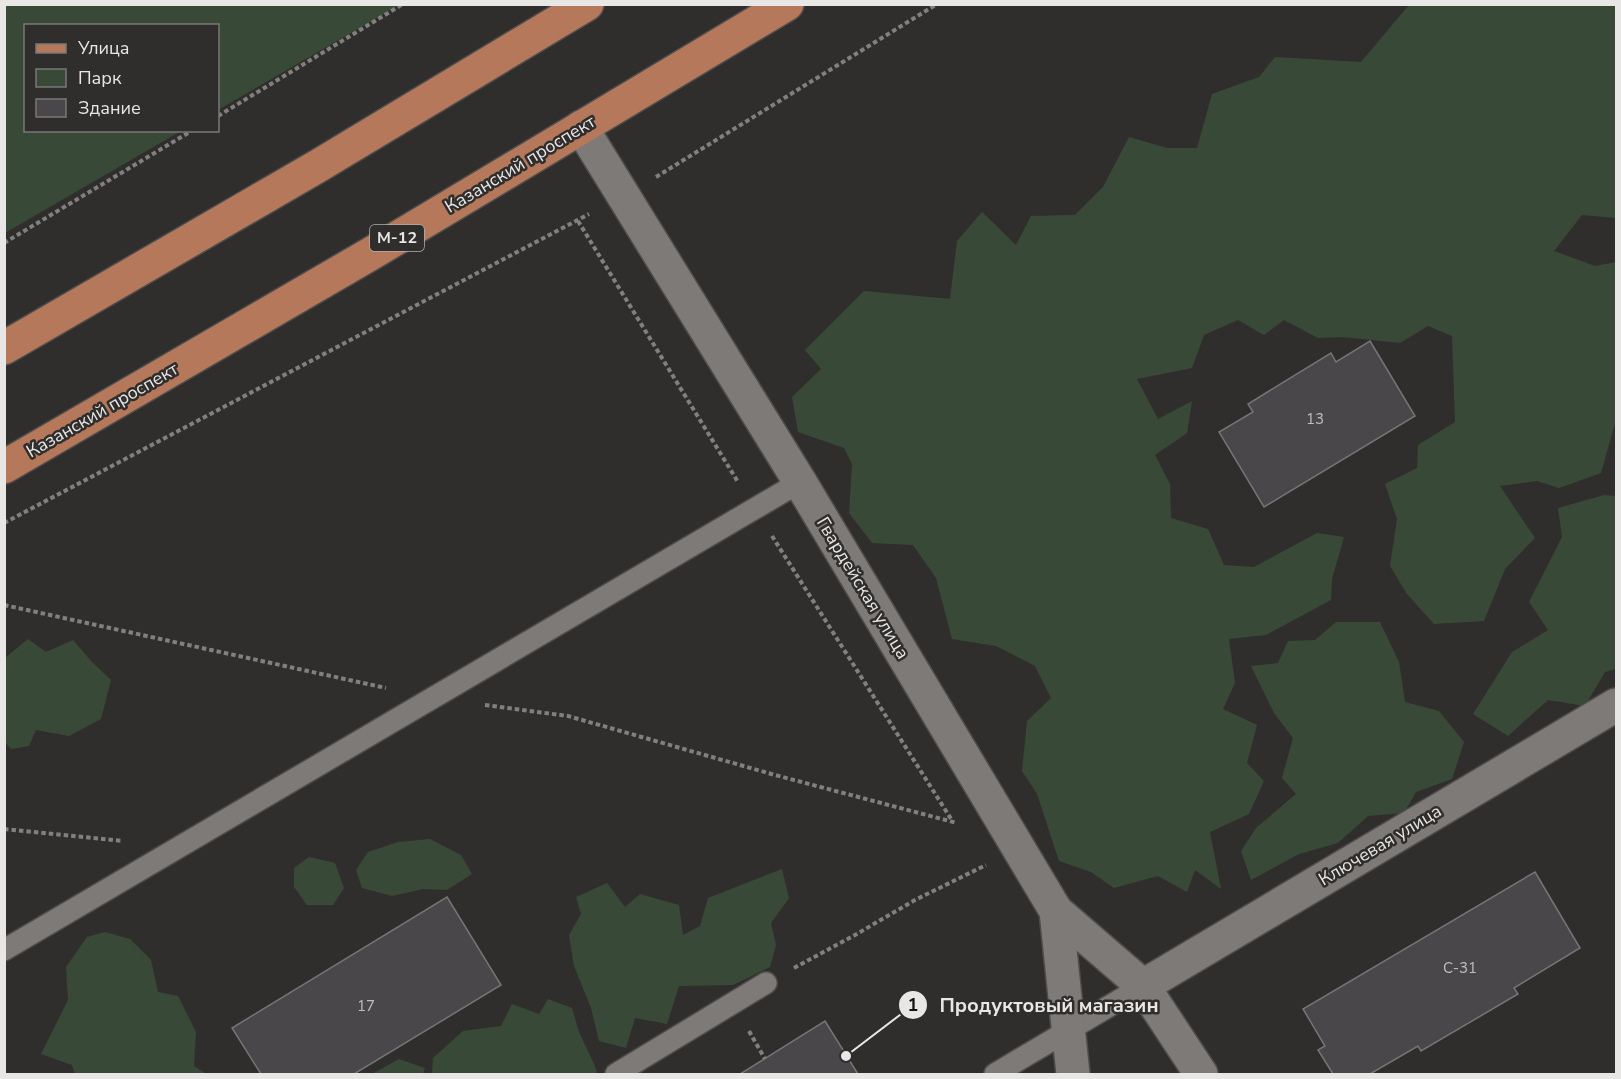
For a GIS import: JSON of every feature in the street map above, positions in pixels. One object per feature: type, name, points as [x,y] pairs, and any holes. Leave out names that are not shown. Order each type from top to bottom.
[{"type":"main road","points":[[4,348],[318,166],[587,4]]},
{"type":"main road","name":"Казанский проспект","points":[[4,467],[372,253],[787,4]]},
{"type":"street","name":"Гвардейская улица","points":[[581,127],[800,482],[1056,911],[1073,1074]]},
{"type":"street","name":"Ключевая улица","points":[[1143,986],[1617,705]]},
{"type":"street","points":[[1056,911],[1143,986],[1201,1074]]},
{"type":"lane","points":[[4,950],[800,482]]},
{"type":"lane","points":[[616,1074],[766,982]]},
{"type":"lane","points":[[995,1074],[1143,986]]},
{"type":"path","points":[[219,115],[403,4]]},
{"type":"path","points":[[4,523],[623,197],[937,4]]},
{"type":"path","points":[[4,243],[189,132]]},
{"type":"path","points":[[4,605],[433,698],[568,716],[1016,843]]},
{"type":"path","points":[[4,829],[180,847]]},
{"type":"path","points":[[766,982],[855,935],[1016,843]]},
{"type":"green space","points":[[5,4],[399,4],[219,109],[219,24],[24,24],[24,132],[179,132],[5,233]]},
{"type":"green space","points":[[1409,5],[1616,5],[1616,218],[1582,215],[1554,251],[1595,266],[1616,262],[1616,420],[1601,473],[1559,488],[1537,481],[1500,486],[1535,538],[1505,569],[1484,621],[1434,624],[1407,594],[1390,566],[1397,519],[1385,484],[1417,468],[1418,445],[1455,422],[1452,336],[1428,326],[1400,343],[1343,337],[1318,338],[1284,320],[1264,335],[1238,320],[1204,335],[1192,368],[1137,379],[1158,419],[1192,401],[1187,433],[1155,455],[1170,484],[1171,518],[1208,529],[1224,565],[1254,567],[1317,533],[1344,537],[1332,579],[1331,600],[1266,635],[1229,639],[1235,683],[1223,709],[1257,725],[1247,763],[1264,781],[1249,814],[1210,832],[1221,889],[1195,870],[1187,892],[1158,876],[1114,888],[1091,872],[1059,861],[1037,794],[1022,771],[1027,721],[1051,698],[1035,666],[996,646],[952,639],[936,578],[913,545],[872,543],[849,513],[852,464],[844,448],[798,432],[792,397],[821,369],[805,350],[864,291],[950,299],[957,241],[982,212],[1016,245],[1031,216],[1075,215],[1103,187],[1129,137],[1167,148],[1197,148],[1212,94],[1259,77],[1275,57],[1361,62]]},
{"type":"green space","points":[[1604,495],[1616,496],[1616,669],[1605,672],[1585,706],[1548,700],[1508,736],[1473,714],[1512,652],[1548,630],[1529,602],[1562,537],[1558,508]]},
{"type":"green space","points":[[1336,622],[1380,622],[1399,662],[1405,702],[1439,711],[1464,742],[1452,779],[1416,792],[1404,813],[1368,816],[1338,843],[1299,854],[1251,880],[1241,851],[1256,828],[1296,794],[1282,778],[1293,738],[1274,713],[1251,666],[1278,663],[1288,641],[1315,640]]},
{"type":"green space","points":[[28,639],[46,652],[73,640],[111,680],[101,719],[69,736],[36,730],[29,746],[11,749],[5,742],[5,658]]},
{"type":"green space","points":[[430,839],[461,855],[472,874],[447,890],[423,889],[392,896],[362,888],[356,870],[368,852],[398,842]]},
{"type":"green space","points":[[309,857],[335,863],[344,888],[333,905],[307,905],[294,887],[294,868]]},
{"type":"green space","points":[[782,869],[789,898],[771,923],[776,945],[770,967],[733,985],[679,986],[667,1024],[635,1018],[626,1048],[599,1041],[591,1008],[574,966],[569,935],[581,914],[576,897],[607,883],[625,907],[640,894],[679,905],[683,935],[700,926],[708,898]]},
{"type":"green space","points":[[105,932],[130,939],[151,960],[158,992],[178,996],[196,1032],[194,1066],[206,1074],[75,1074],[72,1065],[41,1054],[68,1000],[66,967],[87,937]]},
{"type":"green space","points":[[548,999],[572,1008],[579,1032],[597,1074],[432,1074],[433,1058],[463,1031],[501,1026],[512,1004],[539,1014]]},
{"type":"green space","points":[[399,1059],[425,1068],[423,1074],[372,1074]]},
{"type":"building","points":[[1370,341],[1415,416],[1264,507],[1219,432],[1253,412],[1248,404],[1331,353],[1336,362]]},
{"type":"building","points":[[1535,872],[1580,948],[1514,988],[1518,994],[1421,1051],[1418,1046],[1370,1074],[1333,1074],[1318,1050],[1325,1046],[1303,1009]]},
{"type":"building","points":[[447,897],[501,985],[354,1074],[261,1074],[232,1028]]},
{"type":"building","points":[[825,1021],[858,1074],[740,1074]]},
{"type":"place","name":"Продуктовый магазин","points":[[846,1056]]}]
